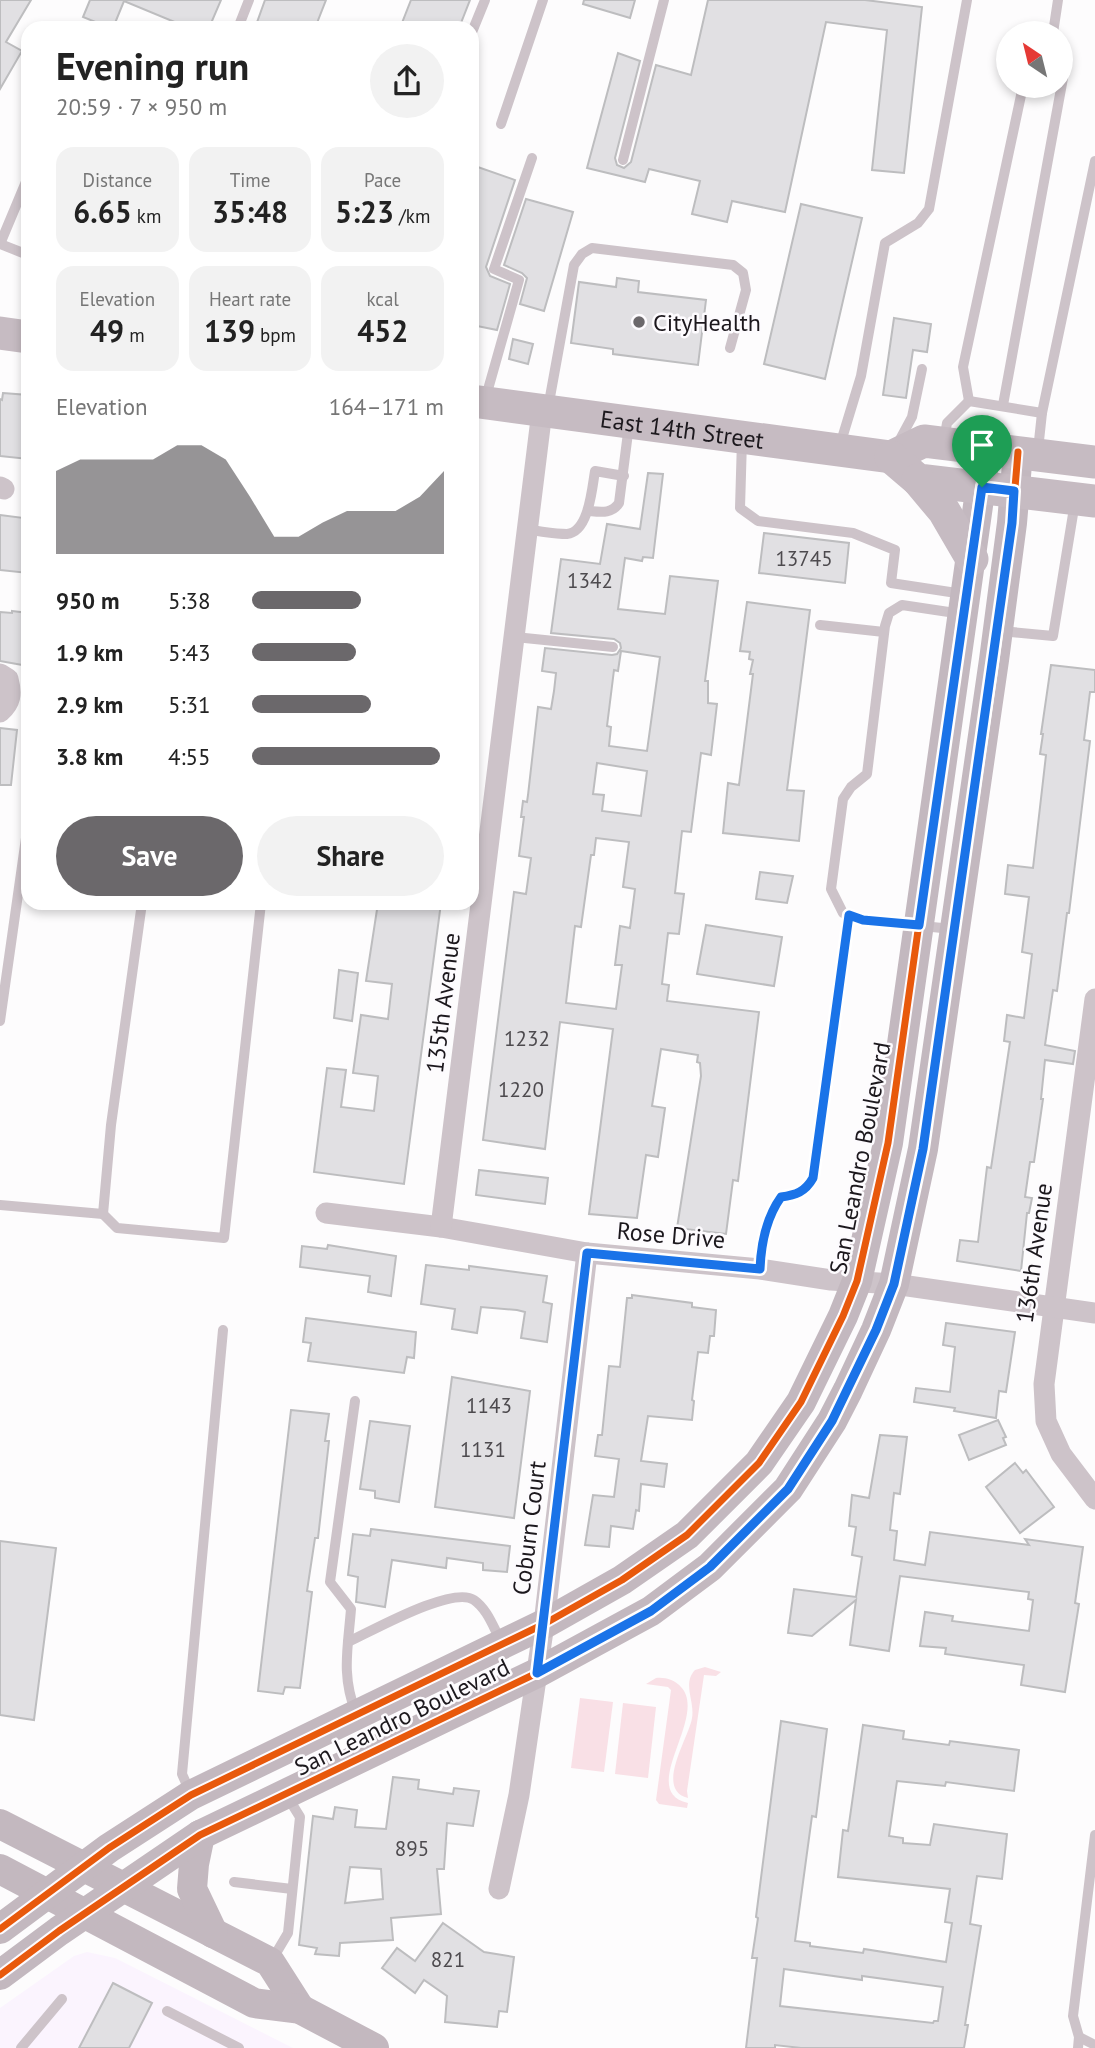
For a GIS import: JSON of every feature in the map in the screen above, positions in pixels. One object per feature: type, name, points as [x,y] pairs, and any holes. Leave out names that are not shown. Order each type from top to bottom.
[{"type":"main road","points":[[0,333],[21,336]]},
{"type":"main road","name":"East 14th Street","points":[[479,402],[891,457]]},
{"type":"main road","points":[[972,559],[944,511],[919,480],[891,457],[924,441],[1095,462]]},
{"type":"main road","name":"San Leandro Boulevard","points":[[0,1929],[109,1848],[191,1795],[503,1644],[622,1580],[687,1535],[759,1462],[806,1393],[858,1281],[888,1143],[982,487],[1014,452]]},
{"type":"main road","name":"San Leandro Boulevard","points":[[0,1975],[122,1887],[200,1835],[537,1673],[661,1604],[710,1567],[788,1489],[848,1391],[894,1284],[923,1149],[955,930],[998,631],[1014,491],[1014,452]]},
{"type":"main road","points":[[919,480],[1085,500]]},
{"type":"main road","points":[[0,1824],[270,1962],[300,2008]]},
{"type":"main road","points":[[200,1835],[192,1889],[213,1933]]},
{"type":"main road","points":[[0,1869],[254,2003],[300,2008],[369,2047]]},
{"type":"street","name":"135th Avenue","points":[[442,1227],[514,636],[545,411]]},
{"type":"street","points":[[0,674],[8,679],[11,691],[9,704],[0,712]]},
{"type":"street","name":"136th Avenue","points":[[1095,999],[1044,1384],[1046,1421],[1061,1454],[1095,1499]]},
{"type":"street","name":"Rose Drive","points":[[326,1213],[442,1227],[587,1253],[760,1269],[831,1280],[894,1284],[1095,1313]]},
{"type":"street","name":"Coburn Court","points":[[499,1889],[519,1795],[544,1623],[587,1253]]},
{"type":"lane","points":[[241,21],[249,0]]},
{"type":"lane","points":[[476,21],[485,0]]},
{"type":"lane","points":[[501,124],[543,0]]},
{"type":"lane","points":[[623,160],[664,0]]},
{"type":"lane","points":[[839,450],[861,376],[885,243],[918,223],[929,209],[967,0]]},
{"type":"lane","points":[[1055,21],[1058,0]]},
{"type":"lane","points":[[970,401],[963,367],[1020,98]]},
{"type":"lane","points":[[1003,405],[1059,98]]},
{"type":"lane","points":[[479,402],[519,280],[495,269],[532,158]]},
{"type":"lane","points":[[1014,452],[1042,414],[1095,161]]},
{"type":"lane","points":[[21,194],[0,244],[21,252]]},
{"type":"lane","points":[[545,411],[574,265],[582,254],[592,248],[733,265],[743,273],[746,290],[730,348]]},
{"type":"lane","points":[[891,457],[912,417],[922,369]]},
{"type":"lane","points":[[970,401],[1042,414]]},
{"type":"lane","points":[[943,444],[947,423],[970,401]]},
{"type":"lane","points":[[589,511],[607,512],[615,509],[619,503],[629,422]]},
{"type":"lane","points":[[742,437],[740,508],[758,522],[853,533],[895,550],[891,583],[965,604]]},
{"type":"lane","points":[[528,530],[570,534],[589,511],[595,471],[624,476]]},
{"type":"lane","points":[[998,631],[1053,636],[1085,500]]},
{"type":"lane","points":[[955,930],[863,920],[843,913],[831,889],[843,799],[867,774],[884,632],[889,613],[902,606],[965,604]]},
{"type":"lane","points":[[820,625],[884,632]]},
{"type":"lane","points":[[514,636],[613,647]]},
{"type":"lane","points":[[0,1021],[21,873]]},
{"type":"lane","points":[[103,1214],[111,1125],[141,910]]},
{"type":"lane","points":[[0,1205],[103,1214],[117,1228],[224,1238],[260,910]]},
{"type":"lane","points":[[760,1269],[761,1250],[773,1209],[781,1197],[795,1195],[807,1189],[813,1178],[849,915]]},
{"type":"lane","points":[[191,1795],[182,1774],[223,1330]]},
{"type":"lane","points":[[355,1401],[330,1583],[351,1609],[345,1674],[348,1694],[356,1715]]},
{"type":"lane","points":[[348,1642],[439,1600],[458,1596],[472,1598],[485,1611],[503,1644]]},
{"type":"lane","points":[[270,1962],[288,1933],[300,1816],[286,1795]]},
{"type":"lane","points":[[1095,1835],[1073,2015],[1078,2043],[1095,2045]]},
{"type":"lane","points":[[234,1882],[292,1889]]},
{"type":"lane","points":[[21,2048],[62,1999]]},
{"type":"lane","points":[[167,2011],[239,2048]]},
{"type":"shaded area","points":[[705,1667],[721,1672],[716,1676],[704,1675],[688,1798],[678,1793],[674,1785],[674,1774],[692,1718],[689,1681],[695,1670]]},
{"type":"shaded area","points":[[656,1678],[676,1682],[687,1700],[687,1716],[670,1769],[669,1784],[674,1796],[688,1803],[687,1808],[659,1804],[656,1800],[671,1690],[668,1687],[646,1684]]},
{"type":"shaded area","points":[[580,1698],[613,1702],[604,1772],[571,1768]]},
{"type":"shaded area","points":[[623,1703],[656,1707],[648,1778],[615,1774]]},
{"type":"shaded area","points":[[87,1952],[115,1958],[293,2048],[0,2048],[0,2008],[74,1956]]},
{"type":"building","points":[[0,0],[31,0],[6,42],[21,53],[0,89]]},
{"type":"building","points":[[90,0],[221,0],[212,21],[172,21],[124,1],[116,21],[93,21],[83,17]]},
{"type":"building","points":[[265,0],[326,0],[318,21],[258,21]]},
{"type":"building","points":[[411,0],[470,0],[462,21],[403,21]]},
{"type":"building","points":[[584,0],[635,0],[630,18],[583,4]]},
{"type":"building","points":[[708,0],[865,0],[922,7],[904,173],[872,170],[887,30],[826,22],[785,212],[732,201],[727,222],[692,214],[700,181],[649,169],[645,182],[587,168],[618,53],[640,61],[615,158],[617,165],[624,168],[631,162],[656,65],[691,75]]},
{"type":"building","points":[[479,167],[515,180],[486,267],[490,276],[510,284],[497,330],[479,326]]},
{"type":"building","points":[[526,199],[573,212],[544,311],[520,304],[527,278],[504,265]]},
{"type":"building","points":[[801,204],[862,218],[825,379],[764,364]]},
{"type":"building","name":"CityHealth","points":[[617,278],[639,281],[638,292],[706,300],[698,365],[613,354],[613,349],[571,343],[579,282],[616,287]]},
{"type":"building","points":[[894,318],[931,324],[927,352],[913,350],[906,398],[883,395]]},
{"type":"building","points":[[513,339],[533,344],[528,364],[509,359]]},
{"type":"building","points":[[3,393],[21,394],[21,458],[0,456],[0,399],[2,400]]},
{"type":"building","points":[[648,473],[663,474],[653,558],[643,557],[642,561],[625,558],[618,609],[665,614],[670,576],[718,581],[705,681],[708,681],[708,703],[717,704],[711,755],[701,753],[691,832],[682,831],[675,893],[684,894],[679,934],[668,933],[662,984],[669,985],[667,1001],[759,1012],[738,1181],[733,1180],[726,1234],[677,1228],[701,1076],[698,1055],[661,1049],[652,1106],[665,1108],[658,1157],[646,1155],[637,1218],[589,1214],[613,1029],[560,1022],[545,1149],[483,1140],[514,892],[526,894],[531,858],[519,856],[524,817],[521,817],[523,801],[527,802],[538,707],[551,709],[554,691],[556,673],[542,671],[545,648],[612,655],[617,654],[621,648],[620,643],[614,639],[551,633],[561,559],[600,564],[607,524],[640,529]],"holes":[[[621,651],[660,657],[647,751],[609,746],[611,727],[607,726],[614,670],[618,671]],[[597,763],[647,771],[641,816],[602,811],[604,795],[593,794]],[[596,838],[629,842],[623,887],[635,889],[630,928],[620,926],[615,965],[622,965],[616,1009],[566,1003],[575,926],[581,927],[591,855],[594,855]]]},
{"type":"building","points":[[0,515],[21,518],[21,572],[0,570]]},
{"type":"building","points":[[764,533],[849,543],[845,583],[759,573]]},
{"type":"building","points":[[747,602],[810,610],[787,790],[804,791],[799,841],[723,833],[728,783],[739,785],[753,674],[750,674],[753,660],[749,659],[750,652],[740,651]]},
{"type":"building","points":[[0,612],[21,612],[21,665],[0,661]]},
{"type":"building","points":[[1051,665],[1095,670],[1095,692],[1090,692],[1084,740],[1090,741],[1069,913],[1057,991],[1053,990],[1045,1045],[1075,1051],[1073,1064],[1045,1060],[1043,1099],[1034,1162],[1030,1162],[1025,1197],[1032,1198],[1027,1213],[1021,1271],[957,1261],[960,1240],[978,1242],[987,1167],[991,1168],[1010,1042],[1004,1041],[1007,1015],[1024,1018],[1032,954],[1022,952],[1029,897],[1005,894],[1008,865],[1033,868],[1046,755],[1040,754],[1041,734]]},
{"type":"building","points":[[0,728],[17,730],[11,785],[0,785]]},
{"type":"building","points":[[760,872],[793,876],[787,903],[756,899]]},
{"type":"building","points":[[377,910],[440,910],[404,1184],[314,1172],[327,1068],[346,1070],[341,1107],[374,1111],[378,1076],[353,1073],[361,1015],[388,1019],[392,984],[366,981]]},
{"type":"building","points":[[706,925],[782,937],[774,986],[697,974]]},
{"type":"building","points":[[339,970],[358,973],[352,1021],[334,1018]]},
{"type":"building","points":[[479,1170],[548,1178],[545,1204],[476,1195]]},
{"type":"building","points":[[328,1245],[396,1256],[391,1296],[368,1292],[370,1276],[300,1267],[302,1246],[327,1249]]},
{"type":"building","points":[[426,1265],[469,1270],[469,1266],[547,1276],[543,1302],[552,1304],[547,1342],[521,1338],[525,1312],[517,1310],[481,1307],[477,1333],[452,1329],[455,1309],[421,1304]]},
{"type":"building","points":[[632,1295],[692,1303],[692,1307],[716,1310],[714,1336],[710,1336],[708,1353],[698,1352],[692,1420],[648,1416],[641,1461],[667,1464],[664,1487],[641,1484],[639,1511],[636,1510],[633,1529],[611,1526],[609,1547],[585,1545],[593,1495],[614,1497],[619,1459],[595,1456],[598,1435],[602,1435],[609,1366],[620,1367],[627,1298],[632,1298]]},
{"type":"building","points":[[306,1318],[416,1332],[414,1358],[407,1357],[404,1373],[308,1361],[311,1343],[303,1342]]},
{"type":"building","points":[[946,1323],[1015,1332],[1006,1392],[999,1391],[996,1418],[914,1402],[916,1388],[950,1392],[955,1347],[943,1345]]},
{"type":"building","points":[[452,1377],[530,1391],[514,1518],[435,1507]]},
{"type":"building","points":[[291,1410],[329,1414],[325,1441],[329,1441],[318,1538],[315,1538],[307,1591],[312,1592],[300,1688],[285,1687],[283,1694],[258,1691]]},
{"type":"building","points":[[998,1420],[1006,1437],[1003,1438],[1006,1445],[969,1460],[959,1435]]},
{"type":"building","points":[[370,1421],[410,1426],[399,1502],[375,1498],[375,1491],[360,1489]]},
{"type":"building","points":[[880,1435],[907,1437],[900,1494],[894,1493],[890,1530],[897,1531],[894,1560],[925,1565],[930,1532],[1029,1545],[1025,1539],[1083,1547],[1075,1603],[1079,1604],[1065,1692],[1021,1685],[1024,1665],[945,1654],[946,1648],[920,1646],[925,1612],[953,1616],[952,1621],[1029,1631],[1033,1600],[1028,1599],[1029,1592],[900,1576],[889,1651],[850,1645],[856,1600],[812,1636],[788,1633],[794,1589],[856,1597],[862,1557],[852,1555],[856,1527],[849,1526],[852,1495],[869,1498]]},
{"type":"building","points":[[1015,1463],[1023,1473],[1026,1470],[1054,1507],[1020,1533],[986,1487]]},
{"type":"building","points":[[371,1529],[510,1546],[507,1572],[483,1570],[483,1563],[447,1558],[446,1568],[392,1560],[385,1607],[356,1602],[358,1577],[348,1575],[353,1534],[370,1536]]},
{"type":"building","points":[[0,1541],[56,1548],[34,1720],[0,1715]]},
{"type":"building","points":[[781,1721],[827,1729],[816,1817],[812,1816],[795,1941],[810,1943],[810,1946],[863,1953],[864,1949],[946,1962],[952,1923],[945,1922],[950,1889],[838,1877],[843,1830],[848,1831],[863,1725],[904,1731],[903,1739],[949,1745],[950,1741],[1019,1750],[1014,1791],[946,1782],[945,1786],[897,1781],[889,1836],[903,1838],[903,1843],[930,1845],[934,1824],[1007,1834],[1002,1879],[977,1876],[970,1924],[981,1926],[965,2025],[968,2025],[964,2048],[801,2048],[775,2045],[775,2048],[746,2048],[757,1958],[752,1958]],"holes":[[[784,1969],[862,1980],[862,1976],[943,1987],[938,2021],[933,2023],[780,2006]]]},
{"type":"building","points":[[393,1777],[419,1780],[418,1789],[453,1794],[454,1788],[479,1791],[473,1826],[447,1823],[444,1869],[437,1869],[441,1914],[391,1918],[393,1940],[340,1943],[339,1956],[315,1954],[317,1948],[299,1945],[313,1816],[333,1819],[335,1807],[357,1810],[355,1827],[386,1829]],"holes":[[[350,1867],[381,1869],[383,1899],[345,1903]]]},
{"type":"building","points":[[443,1923],[484,1952],[514,1957],[507,2012],[499,2011],[497,2027],[445,2022],[447,1996],[424,1980],[415,1993],[382,1968],[397,1948],[415,1961]]},
{"type":"building","points":[[113,1983],[152,2003],[129,2048],[79,2048]]},
{"type":"cycle path","points":[[0,1929],[109,1848],[191,1795],[544,1624],[622,1580],[687,1535],[759,1463],[801,1402],[857,1281],[888,1143],[986,449]]},
{"type":"cycle path","points":[[0,1975],[59,1931],[200,1835],[537,1673],[651,1611],[710,1567],[788,1489],[832,1421],[876,1330],[894,1284],[923,1149],[994,660],[1012,523],[1018,452]]},
{"type":"place","name":"CityHealth","points":[[639,322]]},
{"type":"route","points":[[982,487],[1014,491],[1012,523],[923,1149],[894,1284],[876,1330],[832,1421],[788,1489],[710,1567],[651,1611],[537,1673],[587,1253],[760,1269],[761,1250],[773,1209],[781,1197],[795,1195],[807,1189],[813,1178],[849,915],[863,920],[919,925],[982,487]]}]
